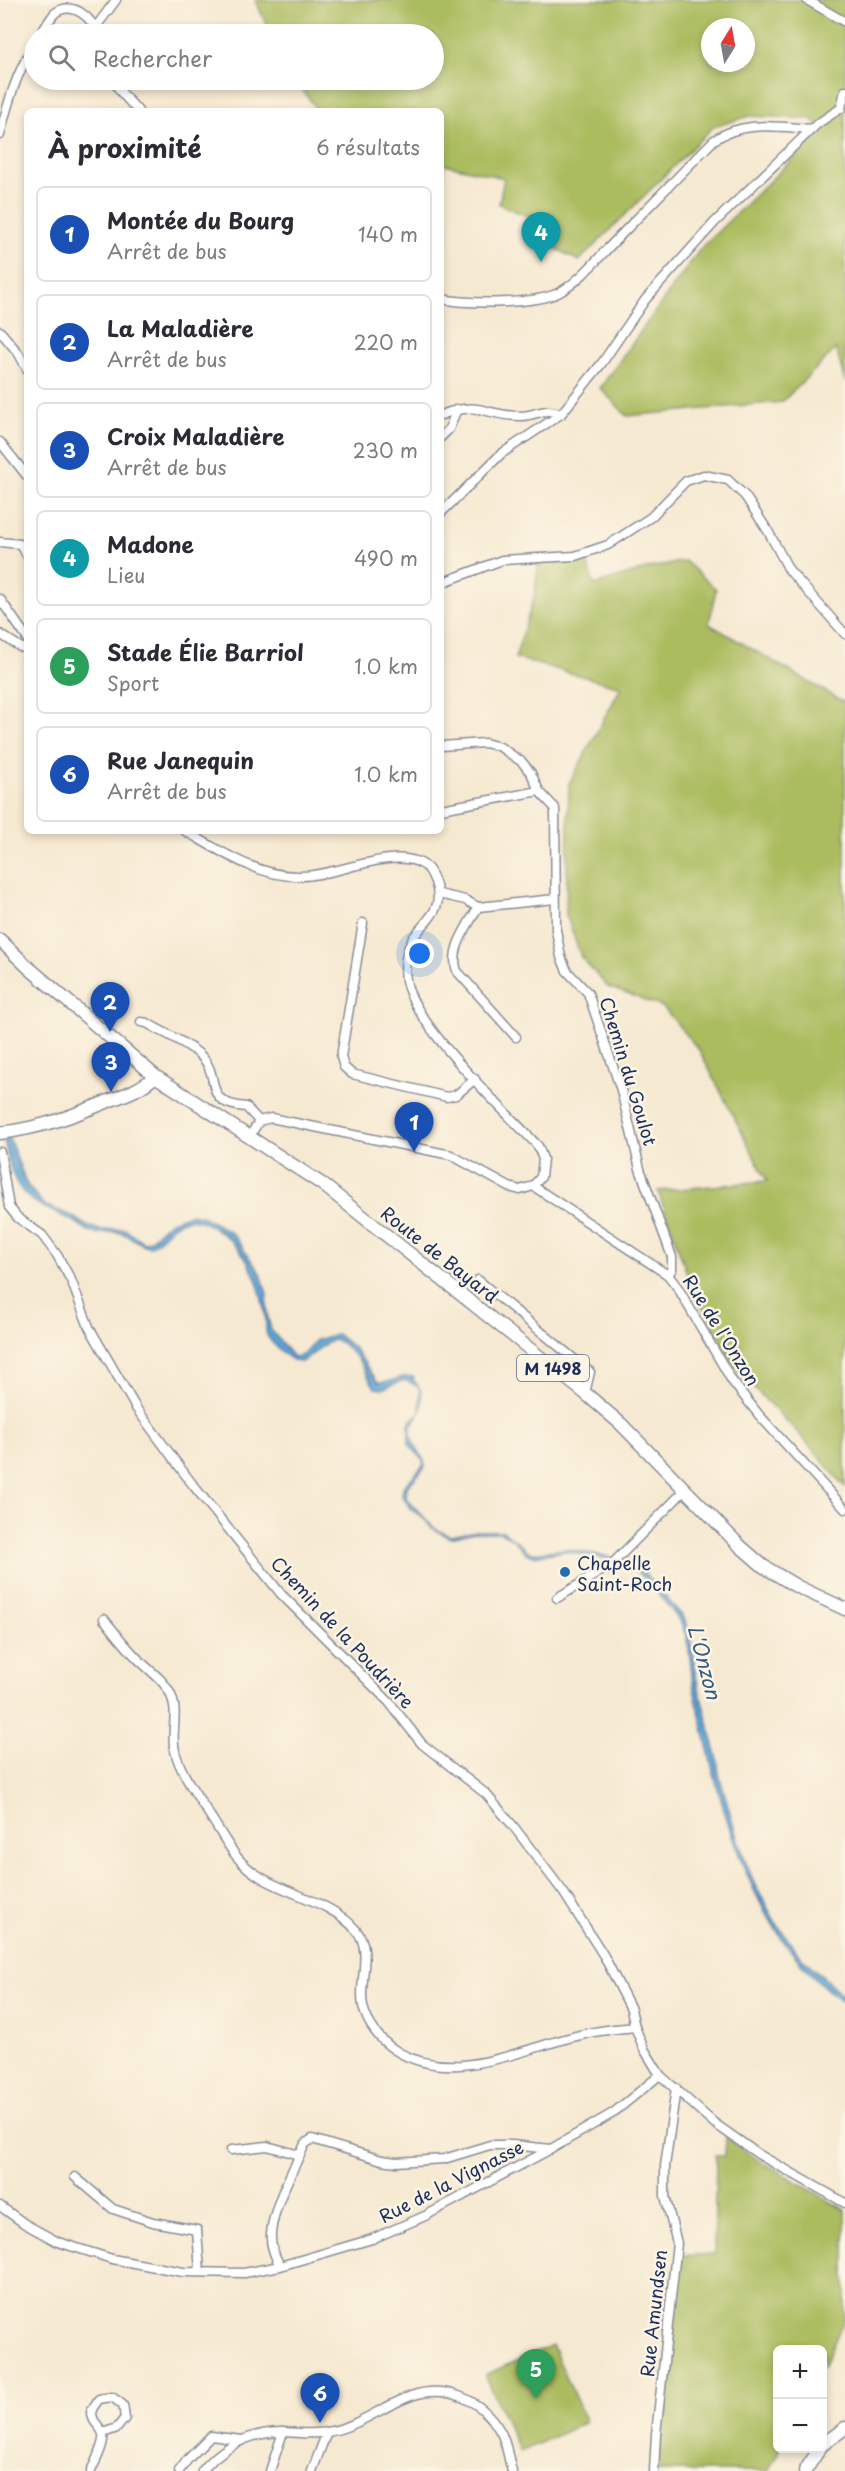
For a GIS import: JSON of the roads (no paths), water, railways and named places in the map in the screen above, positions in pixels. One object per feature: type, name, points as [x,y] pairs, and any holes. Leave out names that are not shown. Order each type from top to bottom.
[{"type":"main road","name":"Route de Bayard","points":[[0,940],[29,968],[155,1076],[322,1184],[585,1393],[621,1424],[740,1546],[763,1566],[796,1586],[845,1609]]},
{"type":"main road","points":[[0,1133],[34,1129],[70,1117],[139,1088],[155,1076]]},
{"type":"main road","points":[[827,2441],[845,2428]]},
{"type":"main road","points":[[805,2471],[817,2453]]},
{"type":"street","points":[[101,24],[116,0]]},
{"type":"street","points":[[807,0],[845,22]]},
{"type":"street","points":[[48,24],[55,14],[67,9],[81,12],[90,24]]},
{"type":"street","points":[[0,135],[10,94],[24,62]]},
{"type":"street","points":[[120,90],[135,108]]},
{"type":"street","points":[[444,510],[501,454],[561,414],[602,363],[645,300],[715,222],[812,129],[843,109],[845,91]]},
{"type":"street","points":[[444,299],[465,302],[520,301],[540,299],[560,292],[584,272],[714,140],[745,126],[812,129]]},
{"type":"street","points":[[0,331],[3,338],[20,354],[24,363]]},
{"type":"street","points":[[444,414],[457,409],[476,408],[518,416],[550,410],[561,414]]},
{"type":"street","points":[[444,434],[457,409]]},
{"type":"street","points":[[0,442],[24,472]]},
{"type":"street","points":[[444,582],[502,560],[575,556],[608,545],[651,517],[686,482],[704,475],[728,480],[745,496],[768,531],[789,570],[845,634]]},
{"type":"street","points":[[0,542],[20,544],[24,550]]},
{"type":"street","points":[[0,598],[24,634]]},
{"type":"street","points":[[0,634],[24,648]]},
{"type":"street","name":"Chemin du Goulot","points":[[444,747],[485,743],[500,747],[522,762],[531,773],[539,791],[555,808],[556,930],[561,957],[567,971],[588,993],[621,1090],[640,1169],[672,1257],[672,1269],[668,1275]]},
{"type":"street","points":[[444,808],[539,791]]},
{"type":"street","points":[[190,834],[250,867],[277,874],[303,876],[402,857],[419,862],[430,870],[439,894],[438,904],[434,915],[416,934],[407,952],[405,977],[409,996],[455,1058],[538,1146],[543,1159],[541,1177],[533,1186],[520,1190],[451,1155],[271,1118],[259,1121],[250,1136]]},
{"type":"street","points":[[439,894],[465,900],[478,907],[555,899]]},
{"type":"street","points":[[478,907],[452,959],[457,971],[516,1037]]},
{"type":"street","points":[[363,923],[341,1057],[344,1067],[352,1074],[447,1097],[456,1095],[475,1079]]},
{"type":"street","points":[[141,1022],[147,1023],[200,1054],[209,1070],[218,1098],[231,1106],[246,1107],[259,1121]]},
{"type":"street","name":"Chemin de la Poudrière","points":[[0,1152],[9,1207],[18,1218],[42,1235],[57,1255],[71,1280],[89,1328],[136,1408],[193,1485],[281,1594],[389,1702],[422,1744],[486,1794],[514,1827],[564,1893],[604,1956],[632,2009],[634,2027],[644,2049],[660,2075],[714,2123],[758,2154],[845,2203]]},
{"type":"street","points":[[533,1186],[668,1275]]},
{"type":"street","name":"Rue de l'Onzon","points":[[668,1275],[678,1288],[732,1382],[845,1509]]},
{"type":"street","points":[[478,1280],[590,1372],[585,1393]]},
{"type":"street","points":[[557,1598],[612,1565],[686,1490]]},
{"type":"street","points":[[104,1619],[126,1646],[161,1680],[171,1694],[175,1707],[175,1751],[185,1775],[237,1857],[252,1872],[269,1882],[341,1917],[355,1929],[363,1940],[361,1995],[365,2014],[376,2033],[389,2047],[408,2057],[432,2064],[459,2065],[489,2061],[585,2034],[634,2027]]},
{"type":"street","name":"Rue de la Vignasse","points":[[0,2206],[25,2224],[58,2242],[112,2259],[183,2272],[244,2273],[280,2266],[372,2239],[425,2216],[613,2113],[660,2075]]},
{"type":"street","name":"Rue Amundsen","points":[[654,2471],[677,2243],[664,2196],[666,2156],[676,2088]]},
{"type":"street","points":[[280,2266],[272,2243],[274,2217],[304,2144],[312,2139],[396,2162],[444,2159],[490,2145],[551,2149]]},
{"type":"street","points":[[231,2150],[267,2146],[300,2155]]},
{"type":"street","points":[[75,2176],[113,2209],[153,2222],[197,2230],[201,2272]]},
{"type":"street","points":[[202,2471],[215,2455],[241,2440],[264,2433],[327,2432],[367,2419],[410,2397],[436,2390],[464,2397],[484,2412],[501,2432],[512,2471]]},
{"type":"street","points":[[91,2471],[103,2439],[103,2433],[93,2422],[92,2409],[99,2399],[112,2397],[123,2405],[124,2418],[117,2428],[103,2433]]},
{"type":"street","points":[[270,2471],[283,2432]]},
{"type":"street","points":[[312,2471],[327,2432]]},
{"type":"street","points":[[179,2471],[211,2436],[241,2440]]},
{"type":"water","points":[[9,1138],[27,1185],[44,1205],[70,1215],[87,1226],[101,1230],[125,1229],[143,1242],[149,1241],[169,1222],[190,1214],[204,1217],[233,1234],[261,1274],[267,1294],[267,1313],[271,1330],[293,1357],[303,1355],[316,1340],[337,1334],[354,1348],[378,1382],[409,1376],[414,1377],[413,1380],[418,1386],[404,1380],[382,1389],[375,1388],[358,1359],[342,1343],[334,1340],[303,1361],[292,1360],[268,1337],[263,1302],[255,1277],[243,1255],[227,1237],[206,1223],[190,1220],[175,1224],[150,1246],[121,1233],[90,1232],[76,1222],[43,1207],[24,1193],[17,1184],[8,1158],[4,1139]]},
{"type":"water","points":[[420,1391],[422,1402],[420,1411]]},
{"type":"water","points":[[419,1413],[412,1424],[411,1433],[422,1457],[424,1462],[425,1467],[407,1487],[406,1498],[435,1529],[450,1536],[477,1531],[503,1531],[512,1538],[500,1532],[475,1532],[450,1538],[431,1527],[422,1516],[413,1511],[402,1496],[403,1487],[424,1465],[423,1460],[409,1444],[409,1423]]},
{"type":"water","points":[[512,1538],[531,1553],[566,1549],[615,1558],[613,1560],[565,1551],[533,1556],[526,1553]]},
{"type":"water","points":[[620,1558],[630,1561],[644,1572],[684,1618],[691,1639],[696,1677],[717,1757],[719,1774],[737,1838],[754,1883],[775,1921],[799,1955],[845,1997],[845,2003],[811,1974],[783,1941],[760,1903],[742,1862],[714,1775],[694,1689],[686,1634],[680,1622],[654,1589],[631,1568],[616,1562]]},
{"type":"place","name":"Madone","points":[[541,262]]},
{"type":"place","name":"La Maladière","points":[[110,1032]]},
{"type":"place","name":"Croix Maladière","points":[[111,1092]]},
{"type":"place","name":"Montée du Bourg","points":[[414,1152]]},
{"type":"place","name":"Chapelle Saint-Roch","points":[[565,1572]]},
{"type":"place","name":"Stade Élie Barriol","points":[[536,2399]]},
{"type":"place","name":"Rue Janequin","points":[[320,2423]]},
{"type":"water label","name":"L'Onzon","points":[[705,1662]]}]
